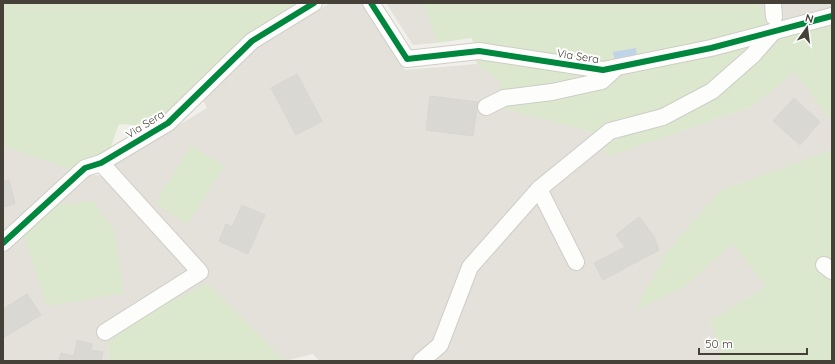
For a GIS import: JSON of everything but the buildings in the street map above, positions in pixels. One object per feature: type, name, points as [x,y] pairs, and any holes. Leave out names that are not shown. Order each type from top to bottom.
[{"type":"street","name":"Via Sera","points":[[3,243],[85,168],[100,162],[168,124],[252,41],[314,3]]},
{"type":"street","name":"Via Sera","points":[[371,3],[407,59],[479,51],[602,70],[711,48],[774,17],[831,18]]},
{"type":"street","points":[[421,361],[440,345],[470,267],[539,189],[610,131],[663,117],[712,91],[753,55],[774,17]]},
{"type":"street","points":[[486,107],[504,98],[552,92],[602,81],[617,67]]},
{"type":"street","points":[[100,162],[200,272],[105,332]]},
{"type":"street","points":[[539,189],[576,262]]},
{"type":"shaded area","points":[[330,3],[363,3],[405,70],[477,64],[500,81],[500,107],[589,131],[610,156],[751,107],[795,72],[832,122],[832,150],[719,191],[684,287],[733,244],[766,287],[709,321],[722,351],[719,361],[319,361],[313,354],[285,361],[208,283],[108,343],[109,361],[3,361],[3,248],[87,173],[101,176],[113,165],[207,108],[200,95],[266,39],[273,39]]},
{"type":"shaded area","points":[[386,3],[426,3],[424,4],[437,43],[413,45]]},
{"type":"shaded area","points":[[759,3],[832,3],[832,22],[767,25]]},
{"type":"shaded area","points":[[3,146],[73,170],[3,238]]},
{"type":"green space","points":[[3,3],[305,3],[164,117],[146,126],[119,124],[109,152],[73,170],[3,146]]},
{"type":"green space","points":[[759,3],[767,25],[832,22],[832,122],[795,72],[751,107],[610,156],[589,131],[499,107],[500,81],[477,64],[472,38],[437,43],[424,4]]},
{"type":"green space","points":[[191,145],[224,166],[188,224],[155,203]]},
{"type":"green space","points":[[832,150],[832,361],[719,361],[722,351],[709,321],[766,287],[733,244],[684,287],[635,310],[666,253],[719,191]]},
{"type":"green space","points":[[93,201],[114,230],[124,293],[47,306],[22,231],[51,206]]},
{"type":"green space","points":[[208,283],[285,361],[109,361],[108,343],[135,319]]},
{"type":"water","points":[[636,48],[637,58],[615,62],[613,52]]},
{"type":"cycle path","points":[[3,243],[85,168],[101,163],[168,123],[252,41],[314,3]]},
{"type":"cycle path","points":[[371,3],[407,59],[479,51],[603,70],[711,48],[832,16]]}]
